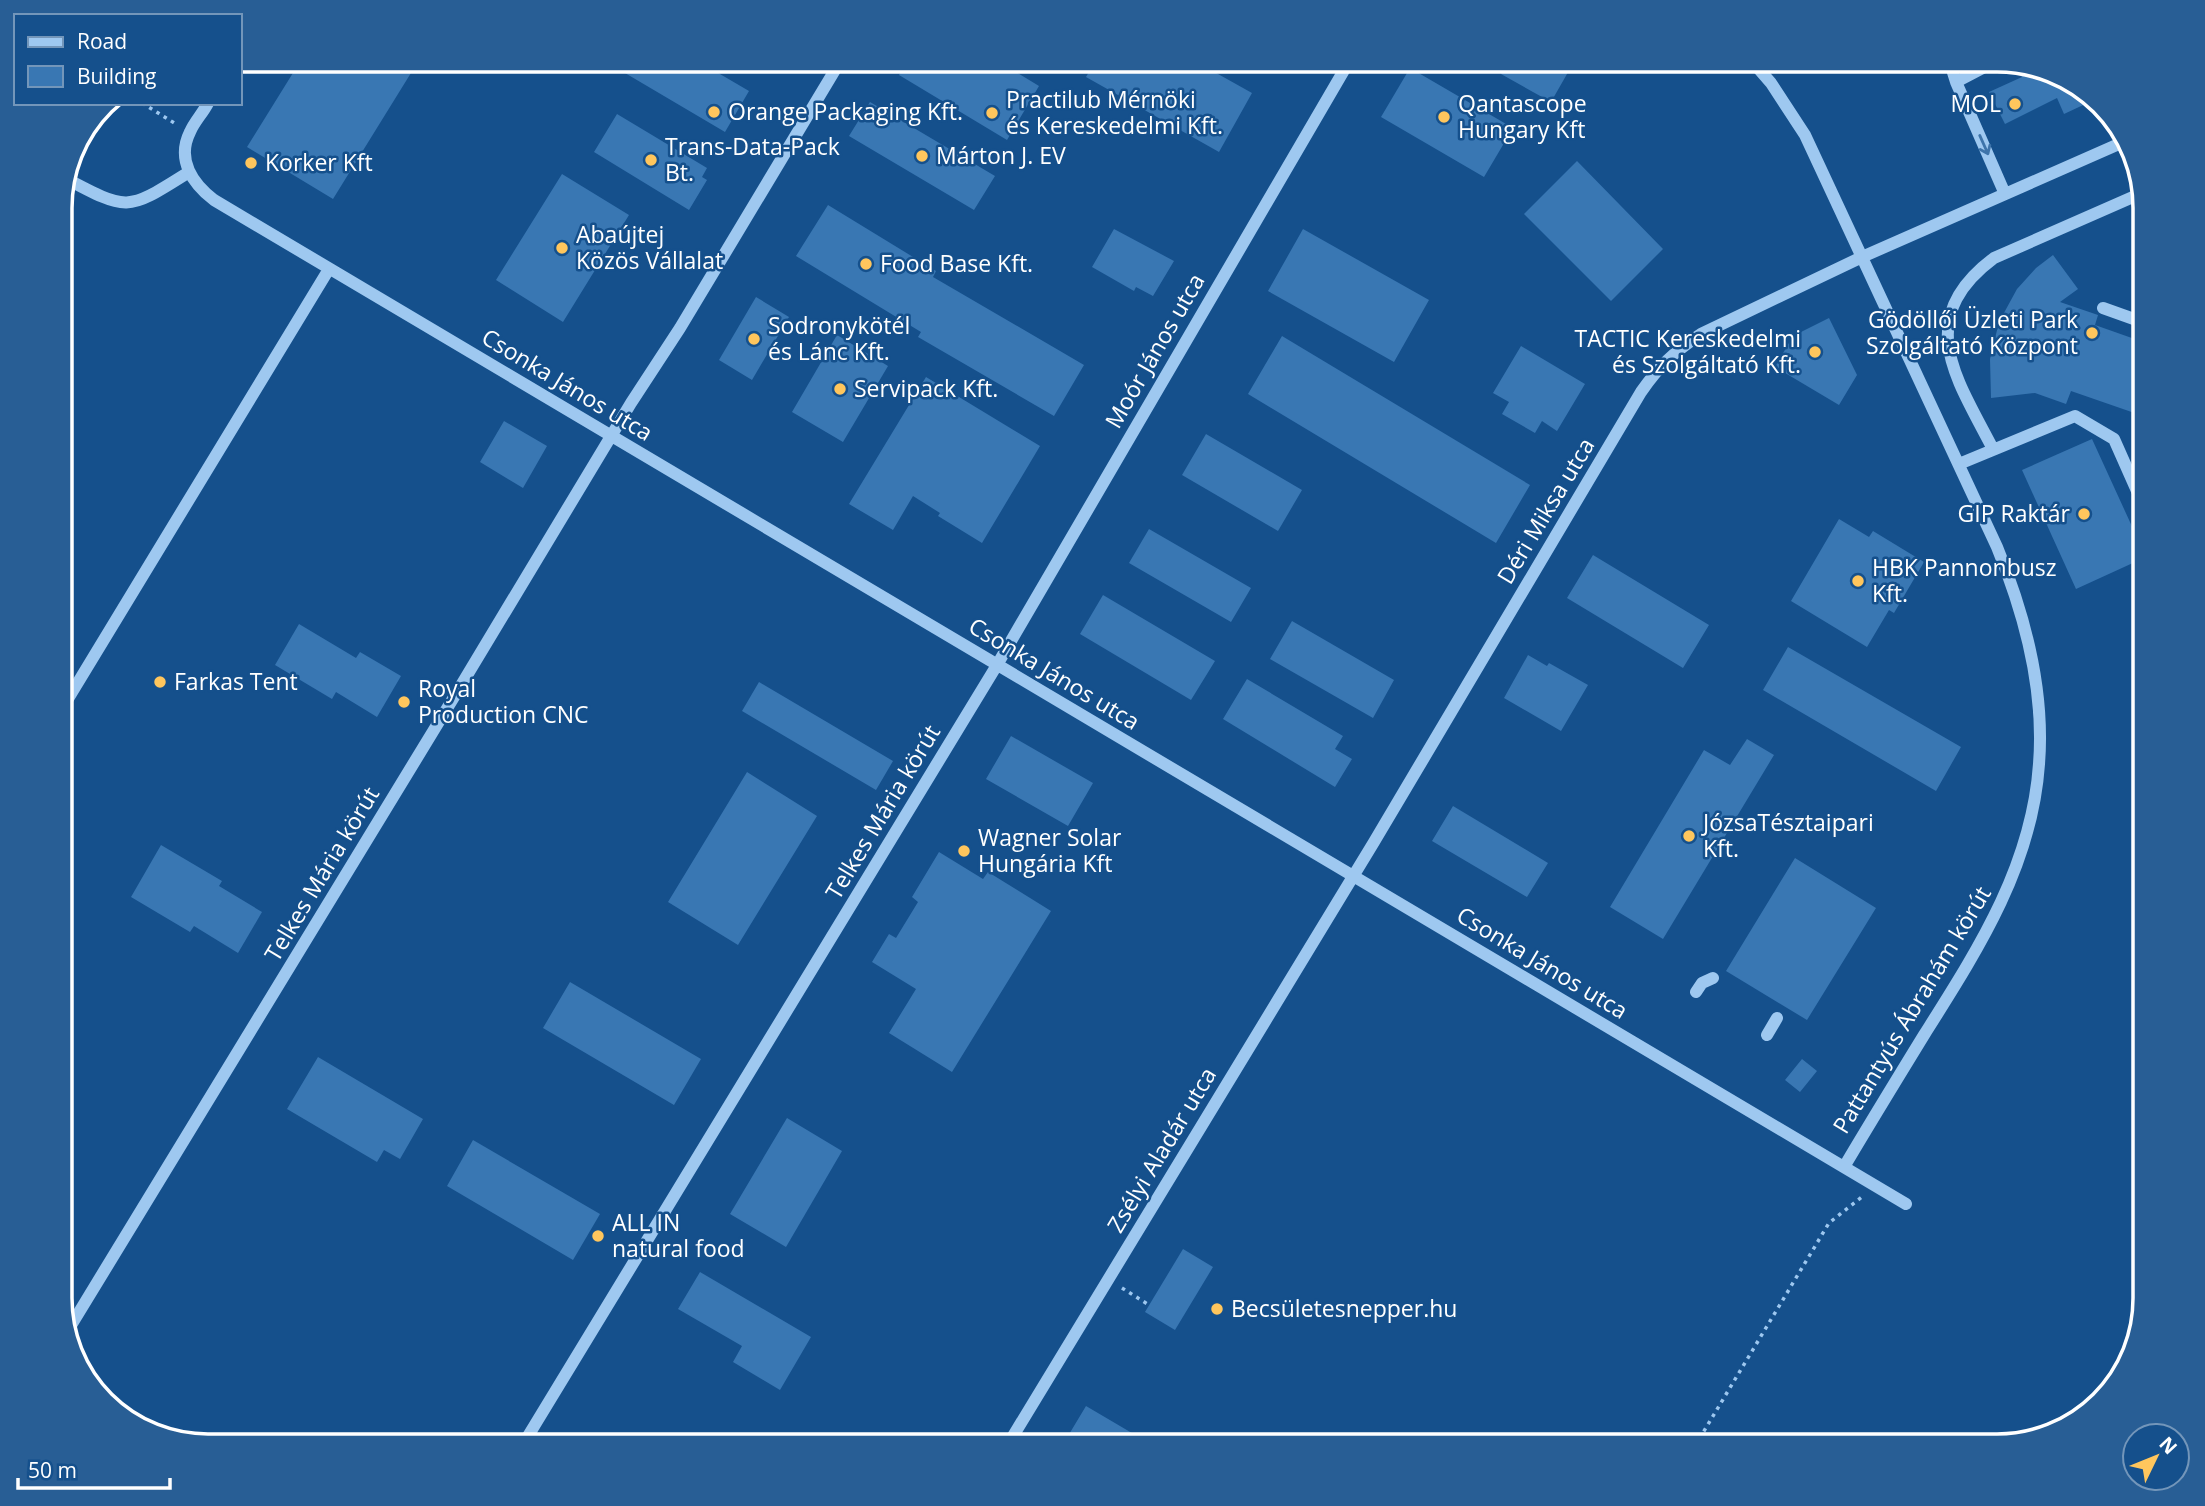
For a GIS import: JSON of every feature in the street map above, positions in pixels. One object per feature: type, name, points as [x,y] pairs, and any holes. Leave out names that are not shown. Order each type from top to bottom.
[{"type":"street","name":"Telkes Mária körút","points":[[74,1321],[834,72]]},
{"type":"street","name":"Moór János utca","points":[[997,665],[1343,72]]},
{"type":"street","name":"Pattantyús Ábrahám körút","points":[[1761,72],[1805,135],[2010,579],[2025,623],[2039,713],[2036,792],[2021,855],[1995,916],[1978,950],[1844,1167]]},
{"type":"street","points":[[1953,72],[2006,194]]},
{"type":"street","points":[[1956,82],[1975,72]]},
{"type":"street","points":[[74,183],[103,199],[127,204],[147,198],[189,172],[185,160],[190,132],[207,105]]},
{"type":"street","name":"Déri Miksa utca","points":[[1353,876],[1641,392],[1660,366],[1678,349],[1701,334],[1862,257],[2117,145]]},
{"type":"street","name":"Csonka János utca","points":[[189,172],[194,182],[214,200],[328,269],[1906,1204]]},
{"type":"street","points":[[1993,449],[1953,371],[1948,351],[1948,332],[1956,299],[1971,277],[1994,258],[2132,197]]},
{"type":"street","points":[[72,692],[328,269]]},
{"type":"street","points":[[2102,308],[2133,319]]},
{"type":"street","points":[[1959,464],[2075,416],[2114,439],[2133,481]]},
{"type":"street","name":"Telkes Mária körút","points":[[530,1434],[997,665]]},
{"type":"street","name":"Zsélyi Aladár utca","points":[[1015,1434],[1353,876]]},
{"type":"street","points":[[1696,992],[1702,983],[1713,978]]},
{"type":"street","points":[[1767,1035],[1777,1018]]},
{"type":"path","points":[[145,105],[190,132]]},
{"type":"path","points":[[1703,1434],[1829,1223],[1847,1211],[1875,1185]]},
{"type":"path","points":[[1108,1280],[1149,1305]]},
{"type":"building","points":[[294,72],[412,72],[333,199],[247,147]]},
{"type":"building","name":"Orange Packaging Kft.","points":[[717,72],[749,91],[725,132],[625,73]]},
{"type":"building","name":"Practilub Mérnöki és Kereskedelmi Kft.","points":[[901,72],[1016,72],[1039,86],[1007,140],[899,75]]},
{"type":"building","points":[[1089,72],[1214,72],[1252,93],[1219,152],[1086,77]]},
{"type":"building","points":[[1408,72],[1417,72],[1513,128],[1484,177],[1381,117]]},
{"type":"building","points":[[1502,72],[1568,72],[1551,102],[1501,74]]},
{"type":"building","points":[[2021,74],[2049,82],[2085,104],[2064,114],[2057,98],[2005,124],[1989,92],[2022,77]]},
{"type":"building","name":"Márton J. EV","points":[[870,102],[995,176],[974,210],[849,136]]},
{"type":"building","name":"Trans-Data-Pack Bt.","points":[[617,114],[707,168],[702,177],[707,180],[689,210],[594,152]]},
{"type":"building","points":[[1577,161],[1663,249],[1611,301],[1524,214]]},
{"type":"building","name":"Abaújtej Közös Vállalat","points":[[562,174],[629,215],[563,322],[496,280]]},
{"type":"building","points":[[828,205],[936,271],[933,277],[1084,365],[1054,416],[918,337],[921,332],[796,256]]},
{"type":"building","points":[[1114,229],[1174,261],[1153,296],[1136,287],[1134,291],[1092,267]]},
{"type":"building","points":[[1303,229],[1429,300],[1394,362],[1268,291]]},
{"type":"building","name":"Gödöllői Üzleti Park Szolgáltató Központ","points":[[2053,255],[2078,289],[2060,302],[2098,315],[2095,325],[2133,338],[2133,412],[2071,391],[2066,404],[2035,393],[1991,398],[1990,359],[1999,322],[2017,289],[2036,268]]},
{"type":"building","name":"Sodronykötél és Lánc Kft.","points":[[756,297],[789,317],[752,380],[719,360]]},
{"type":"building","name":"TACTIC Kereskedelmi és Szolgáltató Kft.","points":[[1829,318],[1857,375],[1839,405],[1775,367],[1793,336]]},
{"type":"building","name":"Servipack Kft.","points":[[837,335],[888,366],[843,442],[792,412]]},
{"type":"building","points":[[1282,336],[1530,485],[1496,543],[1248,394]]},
{"type":"building","points":[[1521,346],[1585,384],[1557,431],[1542,421],[1535,433],[1502,414],[1509,402],[1493,393]]},
{"type":"building","points":[[926,377],[1040,446],[982,543],[938,516],[940,513],[913,496],[893,530],[849,504]]},
{"type":"building","points":[[504,421],[547,446],[523,488],[480,462]]},
{"type":"building","points":[[1206,434],[1302,490],[1278,531],[1182,475]]},
{"type":"building","name":"GIP Raktár","points":[[2092,439],[2133,529],[2133,563],[2076,589],[2022,470]]},
{"type":"building","name":"HBK Pannonbusz Kft.","points":[[1839,519],[1869,537],[1873,531],[1924,562],[1894,613],[1889,610],[1867,647],[1791,601]]},
{"type":"building","points":[[1149,529],[1251,588],[1231,622],[1129,563]]},
{"type":"building","points":[[1593,555],[1709,625],[1683,668],[1567,598]]},
{"type":"building","points":[[1103,595],[1215,661],[1191,700],[1080,634]]},
{"type":"building","points":[[1292,621],[1394,680],[1373,718],[1270,659]]},
{"type":"building","points":[[299,624],[356,658],[360,652],[401,676],[377,717],[336,692],[332,699],[275,665]]},
{"type":"building","points":[[1788,647],[1961,747],[1936,791],[1763,690]]},
{"type":"building","points":[[1528,655],[1547,666],[1549,663],[1588,685],[1561,731],[1504,698]]},
{"type":"building","points":[[1247,679],[1343,736],[1335,749],[1352,759],[1335,787],[1223,719]]},
{"type":"building","points":[[759,682],[893,761],[876,790],[742,711]]},
{"type":"building","points":[[1011,736],[1093,783],[1068,826],[986,779]]},
{"type":"building","name":"JózsaTésztaipari Kft.","points":[[1747,739],[1774,755],[1663,939],[1610,907],[1704,750],[1730,765]]},
{"type":"building","points":[[747,772],[817,816],[738,945],[668,902]]},
{"type":"building","points":[[1453,806],[1548,863],[1527,897],[1432,841]]},
{"type":"building","points":[[161,845],[222,881],[219,886],[262,912],[238,953],[194,926],[190,932],[131,897]]},
{"type":"building","points":[[939,852],[983,879],[988,872],[1051,911],[952,1072],[889,1033],[916,989],[872,962],[889,934],[896,938],[918,902],[912,897]]},
{"type":"building","points":[[1795,858],[1876,908],[1807,1020],[1726,971]]},
{"type":"building","points":[[570,982],[701,1059],[674,1105],[543,1028]]},
{"type":"building","points":[[318,1057],[423,1119],[400,1159],[384,1150],[377,1162],[287,1109]]},
{"type":"building","points":[[1802,1059],[1817,1071],[1800,1092],[1785,1080]]},
{"type":"building","points":[[787,1118],[842,1151],[786,1247],[730,1214]]},
{"type":"building","points":[[473,1140],[600,1214],[573,1260],[447,1186]]},
{"type":"building","points":[[1183,1249],[1213,1267],[1175,1330],[1145,1312]]},
{"type":"building","points":[[700,1272],[811,1337],[780,1390],[733,1362],[742,1346],[678,1309]]},
{"type":"building","points":[[1086,1406],[1134,1434],[1069,1434]]},
{"type":"place","name":"MOL","points":[[2015,104]]},
{"type":"place","name":"Orange Packaging Kft.","points":[[714,112]]},
{"type":"place","name":"Practilub Mérnöki és Kereskedelmi Kft.","points":[[992,113]]},
{"type":"place","name":"Qantascope Hungary Kft","points":[[1444,117]]},
{"type":"place","name":"Márton J. EV","points":[[922,156]]},
{"type":"place","name":"Trans-Data-Pack Bt.","points":[[651,160]]},
{"type":"place","name":"Korker Kft","points":[[251,163]]},
{"type":"place","name":"Abaújtej Közös Vállalat","points":[[562,248]]},
{"type":"place","name":"Food Base Kft.","points":[[866,264]]},
{"type":"place","name":"Gödöllői Üzleti Park Szolgáltató Központ","points":[[2092,333]]},
{"type":"place","name":"Sodronykötél és Lánc Kft.","points":[[754,339]]},
{"type":"place","name":"TACTIC Kereskedelmi és Szolgáltató Kft.","points":[[1815,352]]},
{"type":"place","name":"Servipack Kft.","points":[[840,389]]},
{"type":"place","name":"GIP Raktár","points":[[2084,514]]},
{"type":"place","name":"HBK Pannonbusz Kft.","points":[[1858,581]]},
{"type":"place","name":"Farkas Tent","points":[[160,682]]},
{"type":"place","name":"Royal Production CNC","points":[[404,702]]},
{"type":"place","name":"JózsaTésztaipari Kft.","points":[[1689,836]]},
{"type":"place","name":"Wagner Solar Hungária Kft","points":[[964,851]]},
{"type":"place","name":"ALL IN natural food","points":[[598,1236]]},
{"type":"place","name":"Becsületesnepper.hu","points":[[1217,1309]]}]
